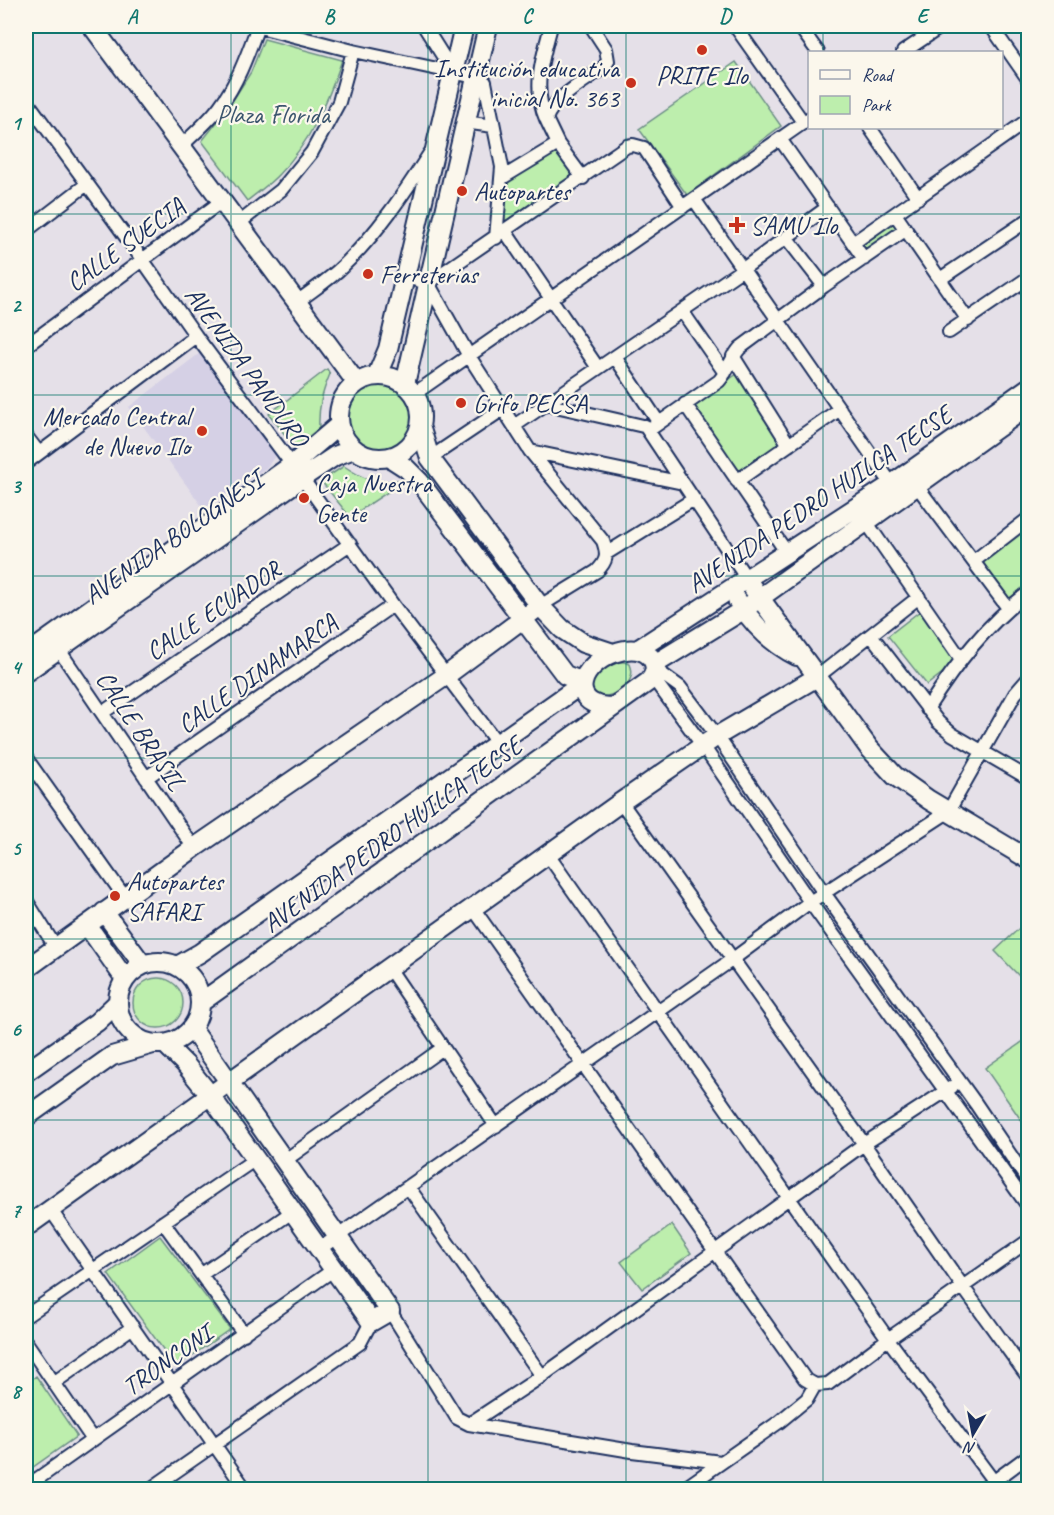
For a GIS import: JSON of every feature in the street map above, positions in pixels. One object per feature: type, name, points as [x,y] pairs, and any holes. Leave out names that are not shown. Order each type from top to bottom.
[{"type":"street","points":[[92,26],[356,382]]},
{"type":"street","points":[[181,146],[222,104],[235,83],[257,26],[353,51],[475,77],[485,82],[502,167],[500,235],[551,298],[598,368]]},
{"type":"street","points":[[424,26],[453,72]]},
{"type":"street","points":[[377,375],[388,349],[464,26]]},
{"type":"street","points":[[410,389],[428,283],[488,26]]},
{"type":"street","points":[[551,26],[538,88],[539,104],[558,144],[583,178]]},
{"type":"street","points":[[546,118],[556,102],[604,67],[608,61],[606,49],[591,26]]},
{"type":"street","points":[[410,389],[469,356],[806,120],[735,26]]},
{"type":"street","points":[[799,26],[817,51]]},
{"type":"street","points":[[904,51],[942,26]]},
{"type":"street","points":[[991,26],[1029,79]]},
{"type":"street","points":[[239,223],[281,190],[312,152],[339,102],[353,51]]},
{"type":"street","name":"AVENIDA PANDURO","points":[[26,100],[30,116],[87,184],[393,605],[498,744]]},
{"type":"street","points":[[853,243],[1029,120]]},
{"type":"street","points":[[464,122],[493,126]]},
{"type":"street","points":[[871,129],[918,198]]},
{"type":"street","points":[[780,139],[864,259]]},
{"type":"street","points":[[296,303],[343,266],[372,233],[412,182],[437,142]]},
{"type":"street","points":[[502,178],[558,144]]},
{"type":"street","points":[[428,283],[627,146],[644,148],[683,207]]},
{"type":"street","points":[[26,231],[87,184]]},
{"type":"street","points":[[694,199],[897,491]]},
{"type":"street","name":"CALLE SUECIA","points":[[26,346],[222,201]]},
{"type":"street","points":[[514,426],[828,207]]},
{"type":"street","points":[[895,214],[968,320]]},
{"type":"street","points":[[940,279],[1028,221]]},
{"type":"street","points":[[546,404],[652,428],[718,381],[740,348],[905,230]]},
{"type":"street","points":[[786,237],[824,286]]},
{"type":"street","points":[[26,969],[194,848],[447,675],[540,606],[597,571],[604,564],[607,553],[603,541],[530,452],[469,356],[428,283],[405,277]]},
{"type":"street","points":[[949,332],[1029,278]]},
{"type":"street","points":[[682,311],[725,373]]},
{"type":"street","points":[[26,463],[196,336]]},
{"type":"street","points":[[733,356],[789,445]]},
{"type":"street","points":[[615,357],[659,423]]},
{"type":"street","points":[[377,375],[392,377],[410,389],[419,404],[422,415],[416,437],[409,446],[389,457],[370,457],[354,449],[344,438],[339,425],[339,406],[343,397],[356,382],[377,375]]},
{"type":"street","name":"AVENIDA PEDRO HUILCA TECSE","points":[[200,1003],[614,706],[654,670],[867,523],[897,491],[917,486],[1025,403]]},
{"type":"street","name":"AVENIDA PEDRO HUILCA TECSE","points":[[637,650],[787,553],[897,491],[1025,403]]},
{"type":"street","points":[[685,404],[787,553]]},
{"type":"street","points":[[430,458],[503,409]]},
{"type":"street","points":[[737,481],[840,409]]},
{"type":"street","name":"AVENIDA BOLOGNESI","points":[[26,672],[55,643],[297,471],[339,425]]},
{"type":"street","points":[[420,426],[430,458],[540,606],[562,629],[583,643],[613,653],[637,650],[648,654],[654,670],[824,893],[1029,1181]]},
{"type":"street","points":[[645,426],[759,597],[869,748],[909,788],[1029,859]]},
{"type":"street","points":[[26,436],[39,453]]},
{"type":"street","name":"AVENIDA BOLOGNESI","points":[[297,471],[354,449]]},
{"type":"street","points":[[530,452],[683,483]]},
{"type":"street","points":[[389,457],[406,468],[419,481],[565,675],[583,683],[584,694],[590,702],[607,708],[614,706]]},
{"type":"street","points":[[917,486],[1008,608]]},
{"type":"street","points":[[607,553],[694,499]]},
{"type":"street","points":[[867,523],[961,659]]},
{"type":"street","points":[[974,561],[1024,523],[1029,537]]},
{"type":"street","name":"CALLE ECUADOR","points":[[102,714],[350,544]]},
{"type":"street","points":[[730,590],[743,610],[765,634],[785,651],[804,660]]},
{"type":"street","points":[[927,709],[974,643],[1008,608],[1029,593]]},
{"type":"street","points":[[26,1227],[621,802],[710,741],[817,677],[919,597]]},
{"type":"street","name":"CALLE DINAMARCA","points":[[146,778],[393,605]]},
{"type":"street","points":[[870,635],[927,709],[952,734],[1029,778]]},
{"type":"street","name":"AVENIDA BOLOGNESI","points":[[26,655],[55,643]]},
{"type":"street","name":"CALLE BRASIL","points":[[55,643],[194,848]]},
{"type":"street","name":"AVENIDA PEDRO HUILCA TECSE","points":[[177,966],[200,953],[583,683],[593,666],[613,653]]},
{"type":"street","points":[[654,670],[680,687],[710,741],[810,902],[1029,1206]]},
{"type":"street","points":[[318,1250],[733,959],[810,902],[948,812],[1015,694],[1029,679]]},
{"type":"street","points":[[26,758],[126,899]]},
{"type":"street","points":[[621,802],[1029,1377]]},
{"type":"street","points":[[548,855],[888,1339],[997,1485]]},
{"type":"street","points":[[26,900],[56,948]]},
{"type":"street","points":[[473,908],[805,1379],[815,1385],[828,1383],[1029,1241]]},
{"type":"street","points":[[104,912],[143,965]]},
{"type":"street","points":[[87,925],[125,979]]},
{"type":"street","points":[[26,1117],[112,1056],[159,1044],[176,1041],[192,1029],[200,1012],[199,992],[194,981],[177,966],[154,962],[143,965],[125,979],[118,994],[117,1003],[124,1026],[137,1038],[159,1044],[185,1064],[210,1095],[371,1322]]},
{"type":"street","points":[[389,968],[496,1126]]},
{"type":"street","points":[[26,1072],[97,1022],[117,1003]]},
{"type":"street","points":[[192,1029],[390,1311],[457,1418],[469,1424],[632,1451],[721,1462]]},
{"type":"street","points":[[284,1161],[443,1048]]},
{"type":"street","points":[[469,1424],[542,1376],[864,1144],[960,1082]]},
{"type":"street","points":[[26,1316],[254,1160]]},
{"type":"street","points":[[409,1188],[542,1376]]},
{"type":"street","points":[[50,1209],[246,1490]]},
{"type":"street","points":[[202,1274],[292,1212]]},
{"type":"street","points":[[163,1222],[244,1334]]},
{"type":"street","name":"TRONCONI","points":[[26,1487],[333,1270]]},
{"type":"street","points":[[149,1490],[360,1343],[371,1322],[390,1311]]},
{"type":"street","points":[[55,1382],[133,1328]]},
{"type":"street","points":[[26,1342],[93,1440]]},
{"type":"street","points":[[682,1490],[802,1404],[815,1385]]},
{"type":"street","points":[[982,1490],[997,1485],[1029,1456]]},
{"type":"shaded area","name":"Mercado Central de Nuevo Ilo","points":[[200,353],[276,455],[266,468],[204,509],[129,407]]},
{"type":"green space","name":"Plaza Florida","points":[[264,39],[342,60],[317,121],[300,149],[268,185],[247,201],[202,141],[226,111],[251,72]]},
{"type":"green space","points":[[736,62],[781,126],[687,195],[639,129]]},
{"type":"green space","points":[[554,152],[561,154],[576,176],[508,223],[498,222],[507,181]]},
{"type":"green space","points":[[892,222],[896,222],[898,230],[864,251],[860,245],[862,241]]},
{"type":"green space","points":[[327,369],[330,374],[321,401],[319,428],[295,448],[269,414]]},
{"type":"green space","points":[[737,374],[784,443],[740,474],[691,406]]},
{"type":"green space","points":[[372,382],[386,382],[398,387],[408,397],[413,416],[408,435],[398,445],[386,450],[372,450],[360,445],[350,435],[345,423],[345,409],[350,397],[360,387]]},
{"type":"green space","points":[[344,466],[370,479],[398,480],[400,484],[350,517],[321,481]]},
{"type":"green space","points":[[1019,530],[1028,542],[1028,588],[1008,603],[978,562]]},
{"type":"green space","points":[[920,611],[959,660],[927,685],[888,636]]},
{"type":"green space","points":[[617,662],[630,664],[632,671],[628,683],[612,694],[599,697],[591,690],[593,680],[603,669]]},
{"type":"green space","points":[[1028,920],[1028,967],[1019,976],[995,951]]},
{"type":"green space","points":[[153,978],[163,978],[176,985],[183,998],[183,1008],[176,1021],[163,1028],[153,1028],[144,1024],[137,1017],[133,1008],[133,998],[137,989],[144,982]]},
{"type":"green space","points":[[1028,1038],[1028,1130],[985,1068]]},
{"type":"green space","points":[[672,1225],[691,1253],[642,1289],[621,1262]]},
{"type":"green space","points":[[160,1236],[230,1329],[176,1367],[108,1274]]},
{"type":"green space","points":[[36,1376],[77,1436],[26,1472],[26,1384]]},
{"type":"place","name":"PRITE Ilo","points":[[702,50]]},
{"type":"place","name":"Institución educativa inicial No. 363","points":[[631,83]]},
{"type":"place","name":"Autopartes","points":[[462,191]]},
{"type":"place","name":"SAMU Ilo","points":[[737,225]]},
{"type":"place","name":"Ferreterias","points":[[368,274]]},
{"type":"place","name":"Grifo PECSA","points":[[461,403]]},
{"type":"place","name":"Mercado Central de Nuevo Ilo","points":[[202,431]]},
{"type":"place","name":"Caja Nuestra Gente","points":[[304,498]]},
{"type":"place","name":"Autopartes SAFARI","points":[[115,896]]}]
